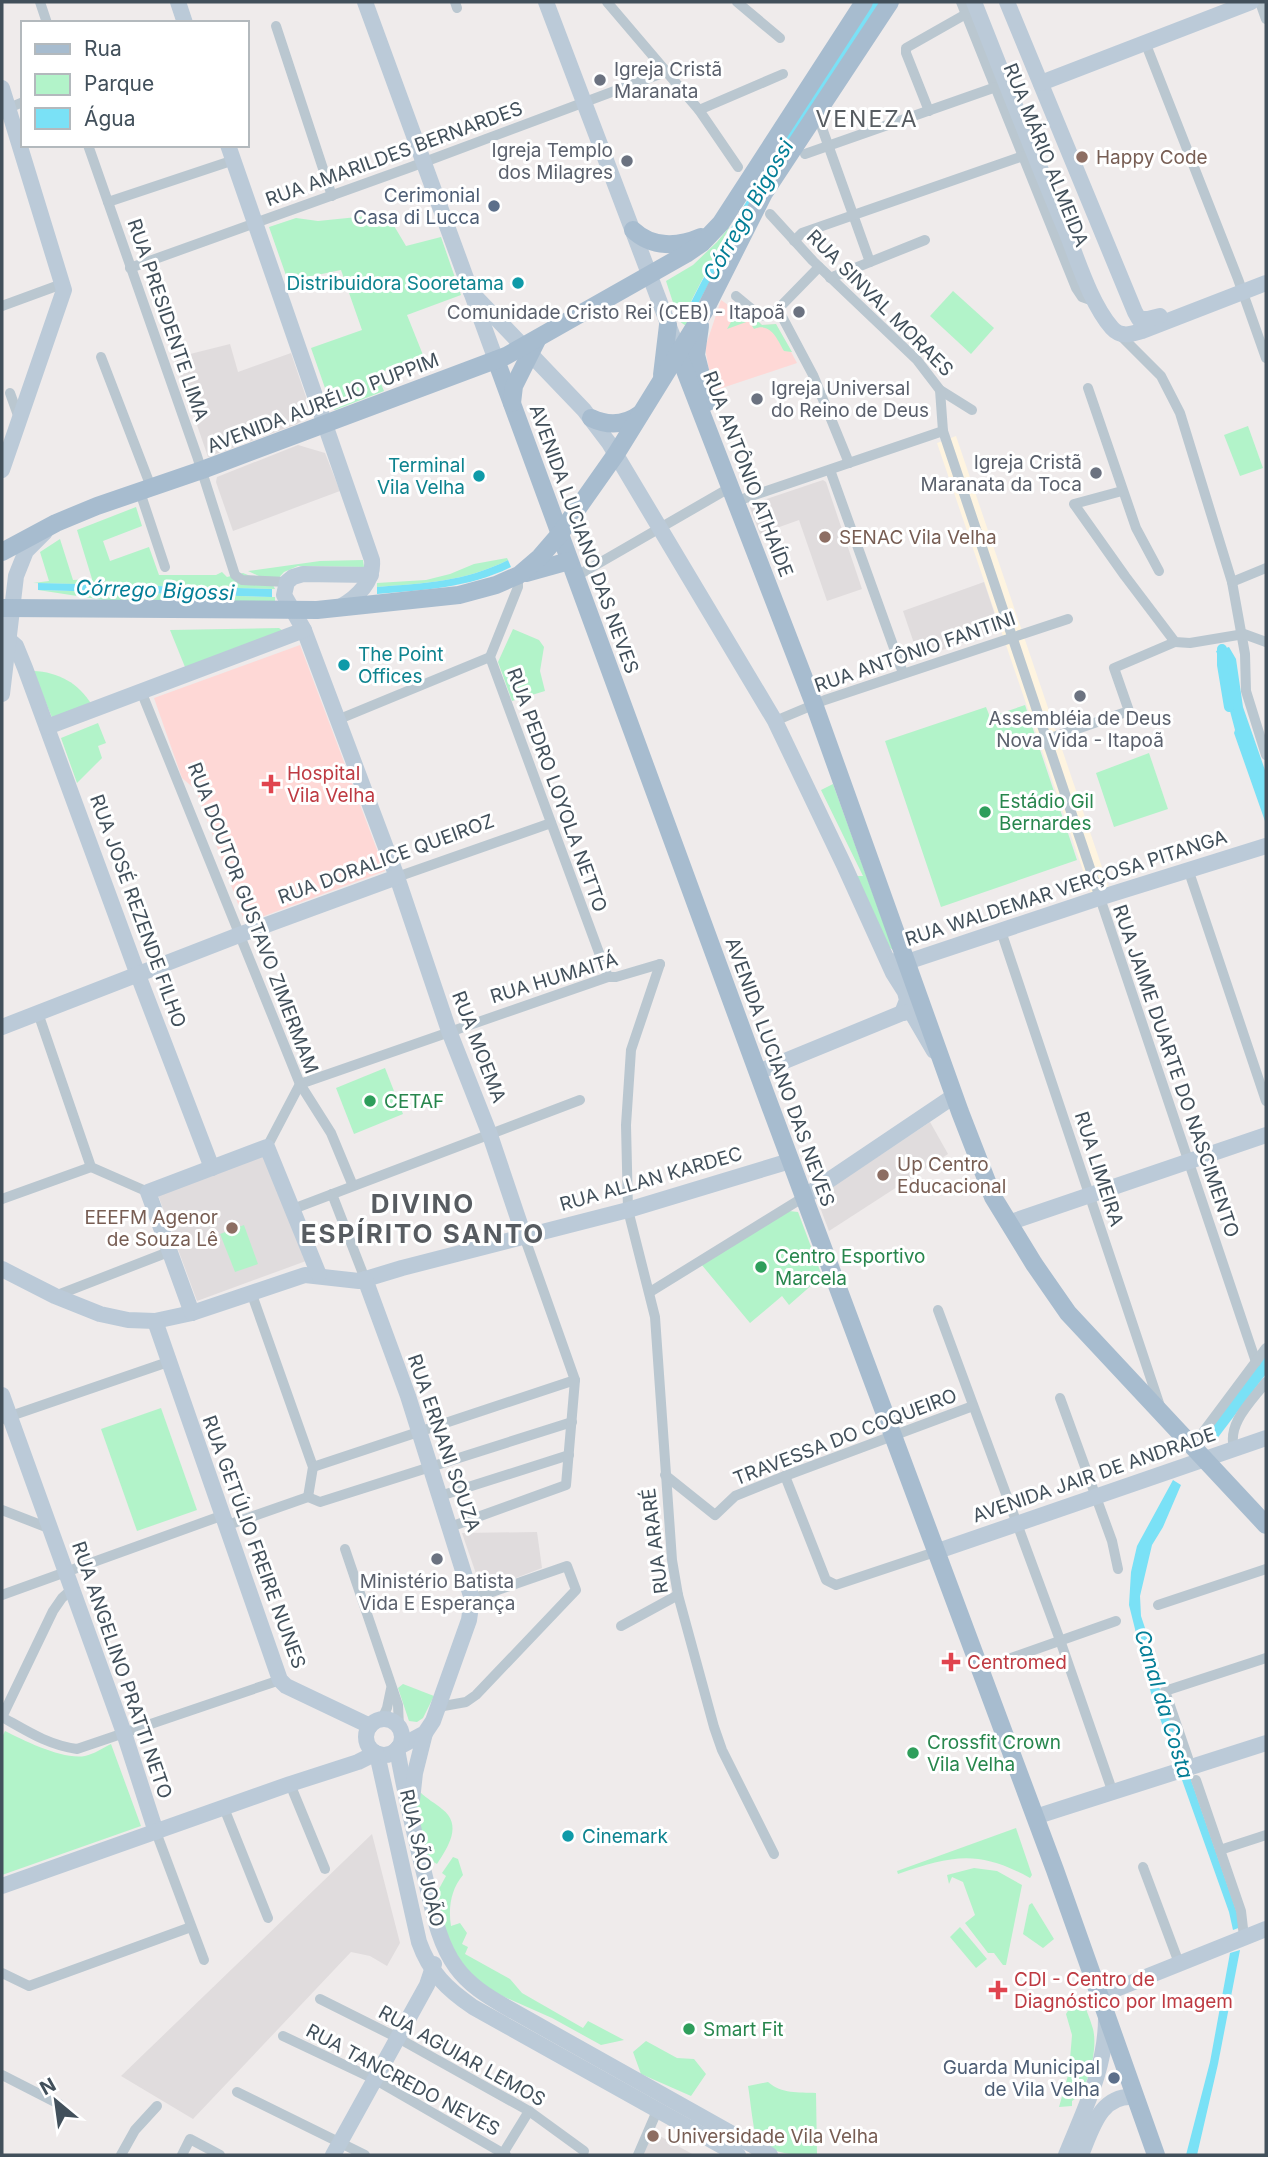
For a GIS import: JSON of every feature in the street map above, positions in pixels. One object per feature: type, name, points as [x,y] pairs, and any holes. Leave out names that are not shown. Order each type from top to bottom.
[{"type":"main road","name":"AVENIDA AURÉLIO PUPPIM","points":[[2,552],[57,523],[97,506],[202,470],[530,347],[694,249],[721,223],[864,2]]},
{"type":"main road","points":[[519,575],[540,557],[559,535],[616,454],[705,310],[764,193],[891,2]]},
{"type":"main road","points":[[633,230],[650,241],[673,244],[698,238],[721,223]]},
{"type":"main road","points":[[705,310],[697,337],[696,355],[725,469]]},
{"type":"main road","points":[[659,385],[668,326]]},
{"type":"main road","points":[[512,403],[514,386],[530,347]]},
{"type":"main road","name":"RUA ANTÔNIO ATHAÍDE","points":[[679,355],[814,704],[940,1058],[990,1189],[1008,1223],[1068,1313],[1266,1525]]},
{"type":"main road","name":"AVENIDA LUCIANO DAS NEVES","points":[[496,360],[790,1161],[1035,1817],[1156,2155]]},
{"type":"main road","points":[[591,418],[618,424],[642,413]]},
{"type":"main road","points":[[6,608],[317,610],[459,595],[488,588],[519,575],[572,569]]},
{"type":"street","points":[[40,2],[46,21]]},
{"type":"street","points":[[178,2],[184,21]]},
{"type":"street","name":"AVENIDA LUCIANO DAS NEVES","points":[[365,2],[496,360]]},
{"type":"street","name":"RUA ANTÔNIO ATHAÍDE","points":[[546,2],[679,355]]},
{"type":"street","points":[[607,2],[699,110],[738,167]]},
{"type":"street","name":"RUA MÁRIO ALMEIDA","points":[[961,2],[970,8],[1096,302],[1112,328],[1119,334]]},
{"type":"street","name":"RUA MÁRIO ALMEIDA","points":[[1007,2],[1139,319],[1148,319],[1235,294]]},
{"type":"street","points":[[1041,83],[1251,2]]},
{"type":"street","points":[[1259,2],[1266,19]]},
{"type":"street","points":[[743,4],[779,38]]},
{"type":"street","points":[[929,111],[906,48],[970,8]]},
{"type":"street","name":"RUA MÁRIO ALMEIDA","points":[[970,8],[996,87],[1076,288],[1082,297],[1096,302]]},
{"type":"street","points":[[276,26],[332,196]]},
{"type":"street","points":[[1144,42],[1235,294],[1266,358]]},
{"type":"street","name":"RUA AMARILDES BERNARDES","points":[[130,268],[668,71]]},
{"type":"street","points":[[699,110],[783,74]]},
{"type":"street","points":[[805,154],[996,87]]},
{"type":"street","points":[[2,88],[11,107],[21,142]]},
{"type":"street","points":[[821,128],[870,262]]},
{"type":"street","points":[[3,461],[20,421],[63,287],[23,147]]},
{"type":"street","name":"RUA PRESIDENTE LIMA","points":[[89,147],[202,470],[235,575],[242,580],[287,582]]},
{"type":"street","points":[[108,202],[231,153],[372,560],[371,575],[355,597],[340,607]]},
{"type":"street","points":[[794,241],[802,233],[1023,156]]},
{"type":"street","name":"RUA SINVAL MORAES","points":[[770,214],[819,267],[909,352],[940,390],[972,410]]},
{"type":"street","points":[[831,278],[925,240]]},
{"type":"street","points":[[736,296],[764,317],[778,309],[819,267]]},
{"type":"street","points":[[1119,334],[1142,331],[1266,283]]},
{"type":"street","points":[[2,306],[63,287]]},
{"type":"street","points":[[471,292],[530,347],[591,418],[616,454],[775,721],[906,996],[902,1013]]},
{"type":"street","points":[[778,309],[813,375],[849,463]]},
{"type":"street","points":[[1119,334],[1161,376],[1180,413],[1232,582],[1245,654],[1246,691],[1266,755]]},
{"type":"street","points":[[101,357],[146,489],[165,567]]},
{"type":"street","points":[[1088,388],[1139,535],[1159,570]]},
{"type":"street","name":"RUA JAIME DUARTE DO NASCIMENTO","points":[[940,390],[943,431],[1256,1362]]},
{"type":"street","points":[[10,393],[20,421]]},
{"type":"street","points":[[572,569],[734,494],[830,470],[943,431]]},
{"type":"street","points":[[830,470],[903,673]]},
{"type":"street","points":[[1122,491],[1074,504],[1175,642]]},
{"type":"street","points":[[2,694],[8,639],[6,608],[16,576],[26,551],[57,523]]},
{"type":"street","points":[[1232,582],[1266,568]]},
{"type":"street","points":[[292,611],[284,595],[287,582],[293,577],[303,574],[371,575]]},
{"type":"street","name":"RUA PEDRO LOYOLA NETTO","points":[[519,575],[518,587],[489,657],[608,977]]},
{"type":"street","points":[[47,727],[304,630],[307,618],[317,610]]},
{"type":"street","name":"RUA MOEMA","points":[[292,611],[304,630],[397,877],[449,1031],[490,1135],[575,1380],[566,1485],[450,1527]]},
{"type":"street","name":"RUA ANTÔNIO FANTINI","points":[[775,721],[814,704],[903,673],[1068,619]]},
{"type":"street","points":[[1048,739],[1129,711],[1114,668],[1175,642],[1191,643],[1241,635],[1251,635],[1266,642]]},
{"type":"street","name":"RUA JOSÉ REZENDE FILHO","points":[[8,639],[16,646],[25,668],[212,1168]]},
{"type":"street","points":[[337,720],[489,657]]},
{"type":"street","points":[[6,658],[25,668]]},
{"type":"street","name":"RUA DOUTOR GUSTAVO ZIMERMAM","points":[[141,691],[300,1084],[267,1147]]},
{"type":"street","name":"RUA DORALICE QUEIROZ","points":[[2,1027],[239,935],[551,823]]},
{"type":"street","name":"RUA WALDEMAR VERÇOSA PITANGA","points":[[883,950],[893,960],[907,962],[1266,846]]},
{"type":"street","points":[[1188,869],[1266,1101]]},
{"type":"street","name":"RUA LIMEIRA","points":[[1001,931],[1139,1348],[1165,1418]]},
{"type":"street","name":"RUA HUMAITÁ","points":[[300,1084],[608,977],[660,964]]},
{"type":"street","name":"RUA ARARÉ","points":[[660,964],[631,1050],[626,1125],[628,1210],[655,1317],[672,1560],[678,1595],[714,1727],[722,1750],[774,1854]]},
{"type":"street","points":[[758,1072],[909,1012],[940,1058]]},
{"type":"street","points":[[38,1013],[91,1167]]},
{"type":"street","points":[[300,1084],[331,1133],[354,1186]]},
{"type":"street","points":[[650,1292],[804,1197],[954,1096]]},
{"type":"street","points":[[293,1209],[580,1100]]},
{"type":"street","points":[[1008,1223],[1266,1135]]},
{"type":"street","points":[[2,1199],[91,1167],[148,1192],[267,1147],[319,1275]]},
{"type":"street","name":"RUA ALLAN KARDEC","points":[[2,1269],[55,1296],[115,1318],[155,1321],[192,1313],[298,1277],[319,1275],[359,1281],[628,1210],[790,1161]]},
{"type":"street","points":[[148,1192],[192,1313]]},
{"type":"street","name":"RUA ERNANI SOUZA","points":[[332,1194],[419,1433],[472,1599],[469,1620],[433,1721],[425,1733],[413,1780],[411,1823]]},
{"type":"street","points":[[55,1296],[171,1251]]},
{"type":"street","points":[[251,1292],[313,1467],[308,1497]]},
{"type":"street","points":[[938,1310],[1060,1640],[1113,1793]]},
{"type":"street","name":"RUA GETÚLIO FREIRE NUNES","points":[[155,1321],[280,1680],[286,1686],[376,1723]]},
{"type":"street","points":[[1197,1453],[1266,1348]]},
{"type":"street","points":[[6,1418],[168,1362]]},
{"type":"street","points":[[313,1467],[575,1380]]},
{"type":"street","points":[[1234,1448],[1234,1427],[1266,1382]]},
{"type":"street","name":"RUA ANGELINO PRATTI NETO","points":[[2,1395],[6,1418],[67,1572],[156,1832],[204,1960]]},
{"type":"street","points":[[1060,1398],[1112,1541],[1118,1569]]},
{"type":"street","name":"TRAVESSA DO COQUEIRO","points":[[665,1475],[715,1516],[735,1496],[973,1406]]},
{"type":"street","points":[[2,1595],[223,1521],[308,1497],[320,1502],[572,1422]]},
{"type":"street","name":"AVENIDA JAIR DE ANDRADE","points":[[935,1552],[1096,1496],[1197,1453],[1234,1448],[1266,1438]]},
{"type":"street","points":[[440,1496],[569,1455]]},
{"type":"street","points":[[785,1476],[827,1580],[835,1585],[935,1552]]},
{"type":"street","points":[[2,1510],[51,1529]]},
{"type":"street","points":[[345,1549],[398,1705],[399,1738]]},
{"type":"street","points":[[2,1886],[377,1754],[388,1755],[399,1738],[419,1725],[438,1707],[466,1702],[476,1695],[576,1590],[568,1566],[472,1599]]},
{"type":"street","points":[[1158,1605],[1266,1569]]},
{"type":"street","points":[[71,1590],[53,1611],[2,1717],[42,1740],[68,1748],[86,1746],[280,1680]]},
{"type":"street","points":[[621,1626],[678,1595]]},
{"type":"street","points":[[980,1669],[1116,1621]]},
{"type":"street","points":[[1244,1937],[1243,1918],[1220,1850],[1188,1770],[1165,1691],[1266,1658]]},
{"type":"street","points":[[377,1754],[368,1744],[366,1736],[389,1700],[391,1686]]},
{"type":"street","points":[[376,1723],[392,1721],[399,1738]]},
{"type":"street","points":[[399,1738],[425,1733]]},
{"type":"street","name":"RUA SÃO JOÃO","points":[[399,1738],[411,1823],[436,1924]]},
{"type":"street","points":[[1035,1817],[1266,1743]]},
{"type":"street","name":"RUA SÃO JOÃO","points":[[377,1754],[419,1942],[432,1970]]},
{"type":"street","points":[[358,1762],[382,1779]]},
{"type":"street","points":[[290,1784],[325,1869]]},
{"type":"street","points":[[223,1808],[268,1919]]},
{"type":"street","points":[[1220,1850],[1266,1835]]},
{"type":"street","points":[[1143,1867],[1179,1963]]},
{"type":"street","points":[[336,2148],[429,1980],[436,1952],[436,1924]]},
{"type":"street","points":[[436,1924],[450,1959],[463,1976],[482,1992],[770,2155]]},
{"type":"street","points":[[2,1973],[29,1986],[191,1927]]},
{"type":"street","points":[[1066,2155],[1104,2057],[1103,2003],[1179,1963],[1266,1929]]},
{"type":"street","points":[[419,1942],[420,1996]]},
{"type":"street","points":[[432,1970],[473,2007],[738,2155]]},
{"type":"street","points":[[420,1996],[445,1992],[457,1995]]},
{"type":"street","name":"RUA AGUIAR LEMOS","points":[[320,1999],[398,2038],[529,2111],[584,2151]]},
{"type":"street","name":"RUA TANCREDO NEVES","points":[[283,2036],[374,2080],[504,2155]]},
{"type":"street","points":[[2,2074],[59,2104]]},
{"type":"street","points":[[237,2092],[336,2148],[365,2155]]},
{"type":"street","points":[[1081,2155],[1103,2108],[1117,2098],[1135,2097]]},
{"type":"street","points":[[121,2155],[135,2130],[157,2106]]},
{"type":"street","points":[[504,2155],[529,2111]]},
{"type":"street","points":[[638,2155],[657,2111]]},
{"type":"street","points":[[182,2155],[190,2139],[220,2155]]},
{"type":"shaded area","points":[[721,300],[734,309],[742,306],[762,325],[776,324],[797,363],[713,391],[705,348]]},
{"type":"shaded area","points":[[230,344],[238,372],[291,353],[308,403],[308,411],[304,419],[297,424],[208,457],[174,358]]},
{"type":"shaded area","points":[[956,436],[1109,888],[1091,894],[937,443]]},
{"type":"shaded area","points":[[298,445],[325,453],[340,491],[233,531],[216,482],[217,477]]},
{"type":"shaded area","name":"SENAC Vila Velha","points":[[823,480],[826,482],[862,589],[827,601],[799,520],[760,534],[750,508],[752,504]]},
{"type":"shaded area","points":[[984,582],[1000,630],[919,658],[903,611]]},
{"type":"shaded area","name":"Hospital Vila Velha","points":[[300,645],[385,871],[245,923],[196,790],[182,778],[154,698]]},
{"type":"shaded area","name":"Up Centro Educacional","points":[[930,1122],[948,1154],[829,1231],[818,1202],[820,1195]]},
{"type":"shaded area","name":"EEEFM Agenor de Souza Lê","points":[[267,1154],[306,1261],[197,1301],[158,1195]]},
{"type":"shaded area","points":[[537,1532],[542,1568],[482,1591],[462,1533]]},
{"type":"shaded area","points":[[372,1834],[400,1943],[387,1966],[370,1956],[351,1952],[193,2119],[121,2076]]},
{"type":"shaded area","name":"Universidade Vila Velha","points":[[649,2130],[694,2155],[638,2155]]},
{"type":"green space","points":[[387,214],[406,246],[441,237],[461,295],[407,315],[423,355],[377,374],[384,391],[335,410],[311,348],[362,330],[341,270],[288,281],[269,227],[296,218],[318,221]]},
{"type":"green space","points":[[730,226],[686,311],[692,315],[686,326],[679,321],[666,281],[693,265]]},
{"type":"green space","points":[[953,291],[994,328],[971,354],[930,316]]},
{"type":"green space","points":[[731,306],[734,309],[742,306],[762,325],[776,324],[792,352],[784,351],[769,330],[760,327],[754,329],[749,321],[727,329],[735,315],[728,311]]},
{"type":"green space","points":[[1248,426],[1263,468],[1240,476],[1224,435]]},
{"type":"green space","points":[[136,507],[142,526],[103,541],[110,561],[149,547],[159,575],[216,575],[222,572],[227,577],[243,573],[273,585],[275,589],[33,583],[49,581],[40,552],[60,539],[73,580],[92,579],[77,530]]},
{"type":"green space","points":[[507,558],[508,560],[492,567],[460,577],[377,587],[377,583],[426,580],[474,564]]},
{"type":"green space","points":[[363,560],[364,567],[298,566],[284,572],[274,583],[248,571],[320,561]]},
{"type":"green space","points":[[38,590],[275,597],[275,602],[110,601]]},
{"type":"green space","points":[[279,628],[287,634],[187,672],[170,630]]},
{"type":"green space","points":[[513,629],[539,640],[544,647],[540,671],[545,691],[512,701],[498,662]]},
{"type":"green space","points":[[33,671],[67,680],[81,691],[92,705],[53,720]]},
{"type":"green space","name":"Estádio Gil Bernardes","points":[[1025,705],[1077,860],[941,907],[885,741],[986,707],[990,717]]},
{"type":"green space","points":[[98,723],[106,743],[98,746],[102,758],[77,783],[61,738]]},
{"type":"green space","points":[[1149,753],[1168,809],[1114,827],[1096,773]]},
{"type":"green space","points":[[833,784],[887,933],[897,953],[889,947],[856,876],[863,876],[821,790]]},
{"type":"green space","name":"CETAF","points":[[385,1068],[403,1114],[354,1134],[336,1088]]},
{"type":"green space","name":"Centro Esportivo Marcela","points":[[789,1211],[798,1212],[822,1276],[789,1305],[782,1296],[750,1323],[701,1264]]},
{"type":"green space","points":[[244,1225],[258,1264],[235,1272],[220,1234]]},
{"type":"green space","points":[[161,1408],[197,1510],[137,1531],[101,1429]]},
{"type":"green space","points":[[403,1684],[434,1696],[423,1718],[417,1722],[409,1721],[398,1688]]},
{"type":"green space","points":[[5,1731],[44,1749],[66,1755],[85,1756],[111,1744],[141,1826],[2,1875],[2,1737]]},
{"type":"green space","points":[[420,1792],[448,1815],[453,1829],[449,1843],[437,1864],[432,1861],[430,1867],[415,1807]]},
{"type":"green space","points":[[1016,1828],[1032,1875],[1030,1878],[995,1863],[964,1858],[934,1863],[898,1874],[897,1871]]},
{"type":"green space","points":[[453,1857],[458,1859],[463,1875],[451,1899],[451,1926],[460,1923],[467,1933],[462,1944],[468,1947],[465,1954],[510,1979],[522,1993],[583,2028],[588,2021],[624,2040],[601,2045],[552,2018],[482,1987],[455,1959],[435,1896],[446,1876],[442,1873]]},
{"type":"green space","points":[[974,1868],[997,1871],[1022,1885],[1006,1965],[1003,1965],[994,1953],[988,1953],[965,1923],[975,1915],[963,1882],[952,1877],[949,1884],[947,1875]]},
{"type":"green space","points":[[1032,1903],[1054,1939],[1043,1948],[1023,1934],[1029,1905]]},
{"type":"green space","points":[[960,1927],[987,1959],[976,1968],[950,1937]]},
{"type":"green space","points":[[1082,1997],[1093,2029],[1091,2068],[1083,2088],[1072,2101],[1072,2106],[1059,2107],[1069,2072],[1072,2035],[1066,2014]]},
{"type":"green space","points":[[646,2041],[677,2058],[694,2059],[706,2074],[691,2096],[641,2074],[633,2052]]},
{"type":"green space","points":[[768,2082],[785,2090],[816,2093],[817,2155],[775,2151],[761,2142],[756,2135],[748,2086]]},
{"type":"water","name":"Córrego Bigossi","points":[[873,2],[881,2],[758,192],[692,315],[686,312],[752,192]]},
{"type":"water","points":[[508,560],[511,567],[479,580],[446,587],[377,594],[377,587],[460,577]]},
{"type":"water","name":"Córrego Bigossi","points":[[38,583],[272,589],[272,597],[38,590]]},
{"type":"water","points":[[1229,647],[1236,659],[1243,707],[1266,773],[1266,824],[1234,733],[1226,696],[1227,678],[1216,651]]},
{"type":"water","points":[[1266,1355],[1266,1374],[1216,1440],[1209,1434],[1215,1422]]},
{"type":"water","points":[[1173,1480],[1181,1485],[1152,1545],[1140,1596],[1141,1616],[1160,1673],[1158,1684],[1238,1916],[1241,1927],[1233,1930],[1229,1912],[1151,1693],[1129,1605],[1131,1572],[1137,1546]]},
{"type":"water","points":[[1240,1950],[1197,2155],[1186,2155],[1210,2062],[1230,1953]]},
{"type":"waterway","name":"Canal da Costa","points":[[1222,649],[1229,707]]},
{"type":"place","name":"Igreja Cristã Maranata","points":[[600,80]]},
{"type":"place","name":"Happy Code","points":[[1082,157]]},
{"type":"place","name":"Igreja Templo dos Milagres","points":[[627,161]]},
{"type":"place","name":"Cerimonial Casa di Lucca","points":[[494,206]]},
{"type":"place","name":"Distribuidora Sooretama","points":[[518,283]]},
{"type":"place","name":"Comunidade Cristo Rei (CEB) - Itapoã","points":[[799,312]]},
{"type":"place","name":"Igreja Universal do Reino de Deus","points":[[757,399]]},
{"type":"place","name":"Igreja Cristã Maranata da Toca","points":[[1096,473]]},
{"type":"place","name":"Terminal Vila Velha","points":[[479,476]]},
{"type":"place","name":"SENAC Vila Velha","points":[[825,537]]},
{"type":"place","name":"The Point Offices","points":[[344,665]]},
{"type":"place","name":"Assembléia de Deus Nova Vida - Itapoã","points":[[1080,696]]},
{"type":"place","name":"Hospital Vila Velha","points":[[271,784]]},
{"type":"place","name":"Estádio Gil Bernardes","points":[[985,812]]},
{"type":"place","name":"CETAF","points":[[370,1101]]},
{"type":"place","name":"Up Centro Educacional","points":[[883,1175]]},
{"type":"place","name":"EEEFM Agenor de Souza Lê","points":[[232,1228]]},
{"type":"place","name":"Centro Esportivo Marcela","points":[[761,1267]]},
{"type":"place","name":"Ministério Batista Vida E Esperança","points":[[437,1559]]},
{"type":"place","name":"Centromed","points":[[951,1662]]},
{"type":"place","name":"Crossfit Crown Vila Velha","points":[[913,1753]]},
{"type":"place","name":"Cinemark","points":[[568,1836]]},
{"type":"place","name":"CDI - Centro de Diagnóstico por Imagem","points":[[998,1990]]},
{"type":"place","name":"Smart Fit","points":[[689,2029]]},
{"type":"place","name":"Guarda Municipal de Vila Velha","points":[[1114,2078]]},
{"type":"place","name":"Universidade Vila Velha","points":[[653,2136]]},
{"type":"district","name":"VENEZA","points":[[867,119]]},
{"type":"district","name":"DIVINO ESPÍRITO SANTO","points":[[423,1218]]}]
